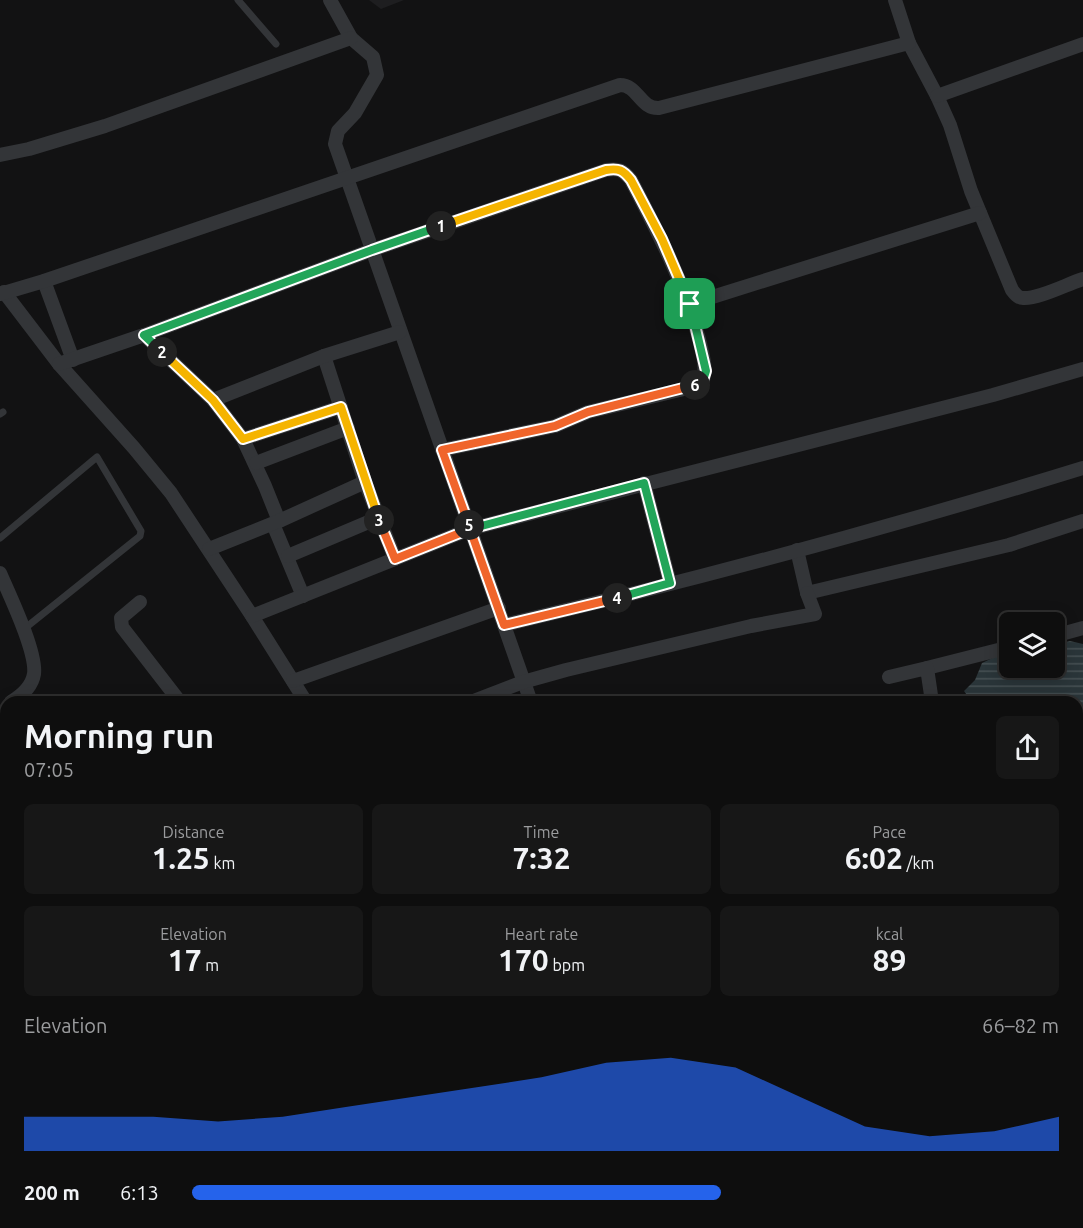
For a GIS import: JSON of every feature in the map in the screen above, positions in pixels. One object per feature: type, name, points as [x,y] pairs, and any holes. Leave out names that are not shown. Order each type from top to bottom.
[{"type":"street","points":[[330,0],[351,38],[373,57],[377,75],[355,112],[338,132],[335,144],[529,696]]},
{"type":"street","points":[[895,0],[909,43],[950,125],[980,213],[1012,290],[1017,296],[1023,298],[1083,279]]},
{"type":"street","points":[[0,155],[29,150],[105,126],[351,38]]},
{"type":"street","points":[[302,696],[209,549],[150,466],[66,362],[2,293],[44,281],[475,136],[620,85],[630,87],[646,105],[659,108],[909,43]]},
{"type":"street","points":[[937,96],[1083,44]]},
{"type":"street","points":[[66,362],[372,250],[606,170],[618,168],[631,180],[662,239],[690,304],[706,371],[703,380],[697,384],[588,412],[555,426],[442,450]]},
{"type":"street","points":[[690,304],[980,213]]},
{"type":"street","points":[[44,281],[66,362]]},
{"type":"street","points":[[213,400],[324,356],[400,332]]},
{"type":"street","points":[[144,335],[213,400],[243,439],[256,463],[303,596]]},
{"type":"street","points":[[324,356],[365,482],[395,559]]},
{"type":"street","points":[[252,616],[470,529],[993,395],[1083,369]]},
{"type":"street","points":[[243,439],[341,407]]},
{"type":"street","points":[[256,463],[348,428]]},
{"type":"street","points":[[504,625],[897,523],[1083,468]]},
{"type":"street","points":[[209,549],[276,523],[365,482]]},
{"type":"street","points":[[644,483],[670,583]]},
{"type":"street","points":[[288,556],[378,518]]},
{"type":"street","points":[[807,593],[1009,545],[1083,521]]},
{"type":"street","points":[[487,696],[523,682],[751,626],[815,614],[807,593],[797,550]]},
{"type":"street","points":[[0,573],[24,629],[34,674],[25,691],[19,696]]},
{"type":"street","points":[[140,602],[121,618],[122,627],[175,696]]},
{"type":"street","points":[[293,681],[498,608]]},
{"type":"street","points":[[1065,633],[1083,628]]},
{"type":"street","points":[[889,677],[999,650]]},
{"type":"street","points":[[927,668],[932,696]]},
{"type":"lane","points":[[238,0],[276,44]]},
{"type":"lane","points":[[0,538],[97,457],[141,531],[140,536],[24,629]]},
{"type":"shaded area","points":[[369,0],[404,0],[381,9]]},
{"type":"shaded area","points":[[1065,642],[1083,644],[1083,696],[968,696],[964,691],[975,680],[982,663],[999,655],[999,678],[1065,678]]},
{"type":"route","points":[[690,304],[662,239],[631,180],[618,168],[606,170],[372,250],[144,335],[213,400],[243,439],[341,407],[365,482],[395,559],[470,529],[504,625],[670,583],[644,483],[470,529],[442,450],[555,426],[588,412],[697,384],[703,380],[706,371],[690,304]]}]
